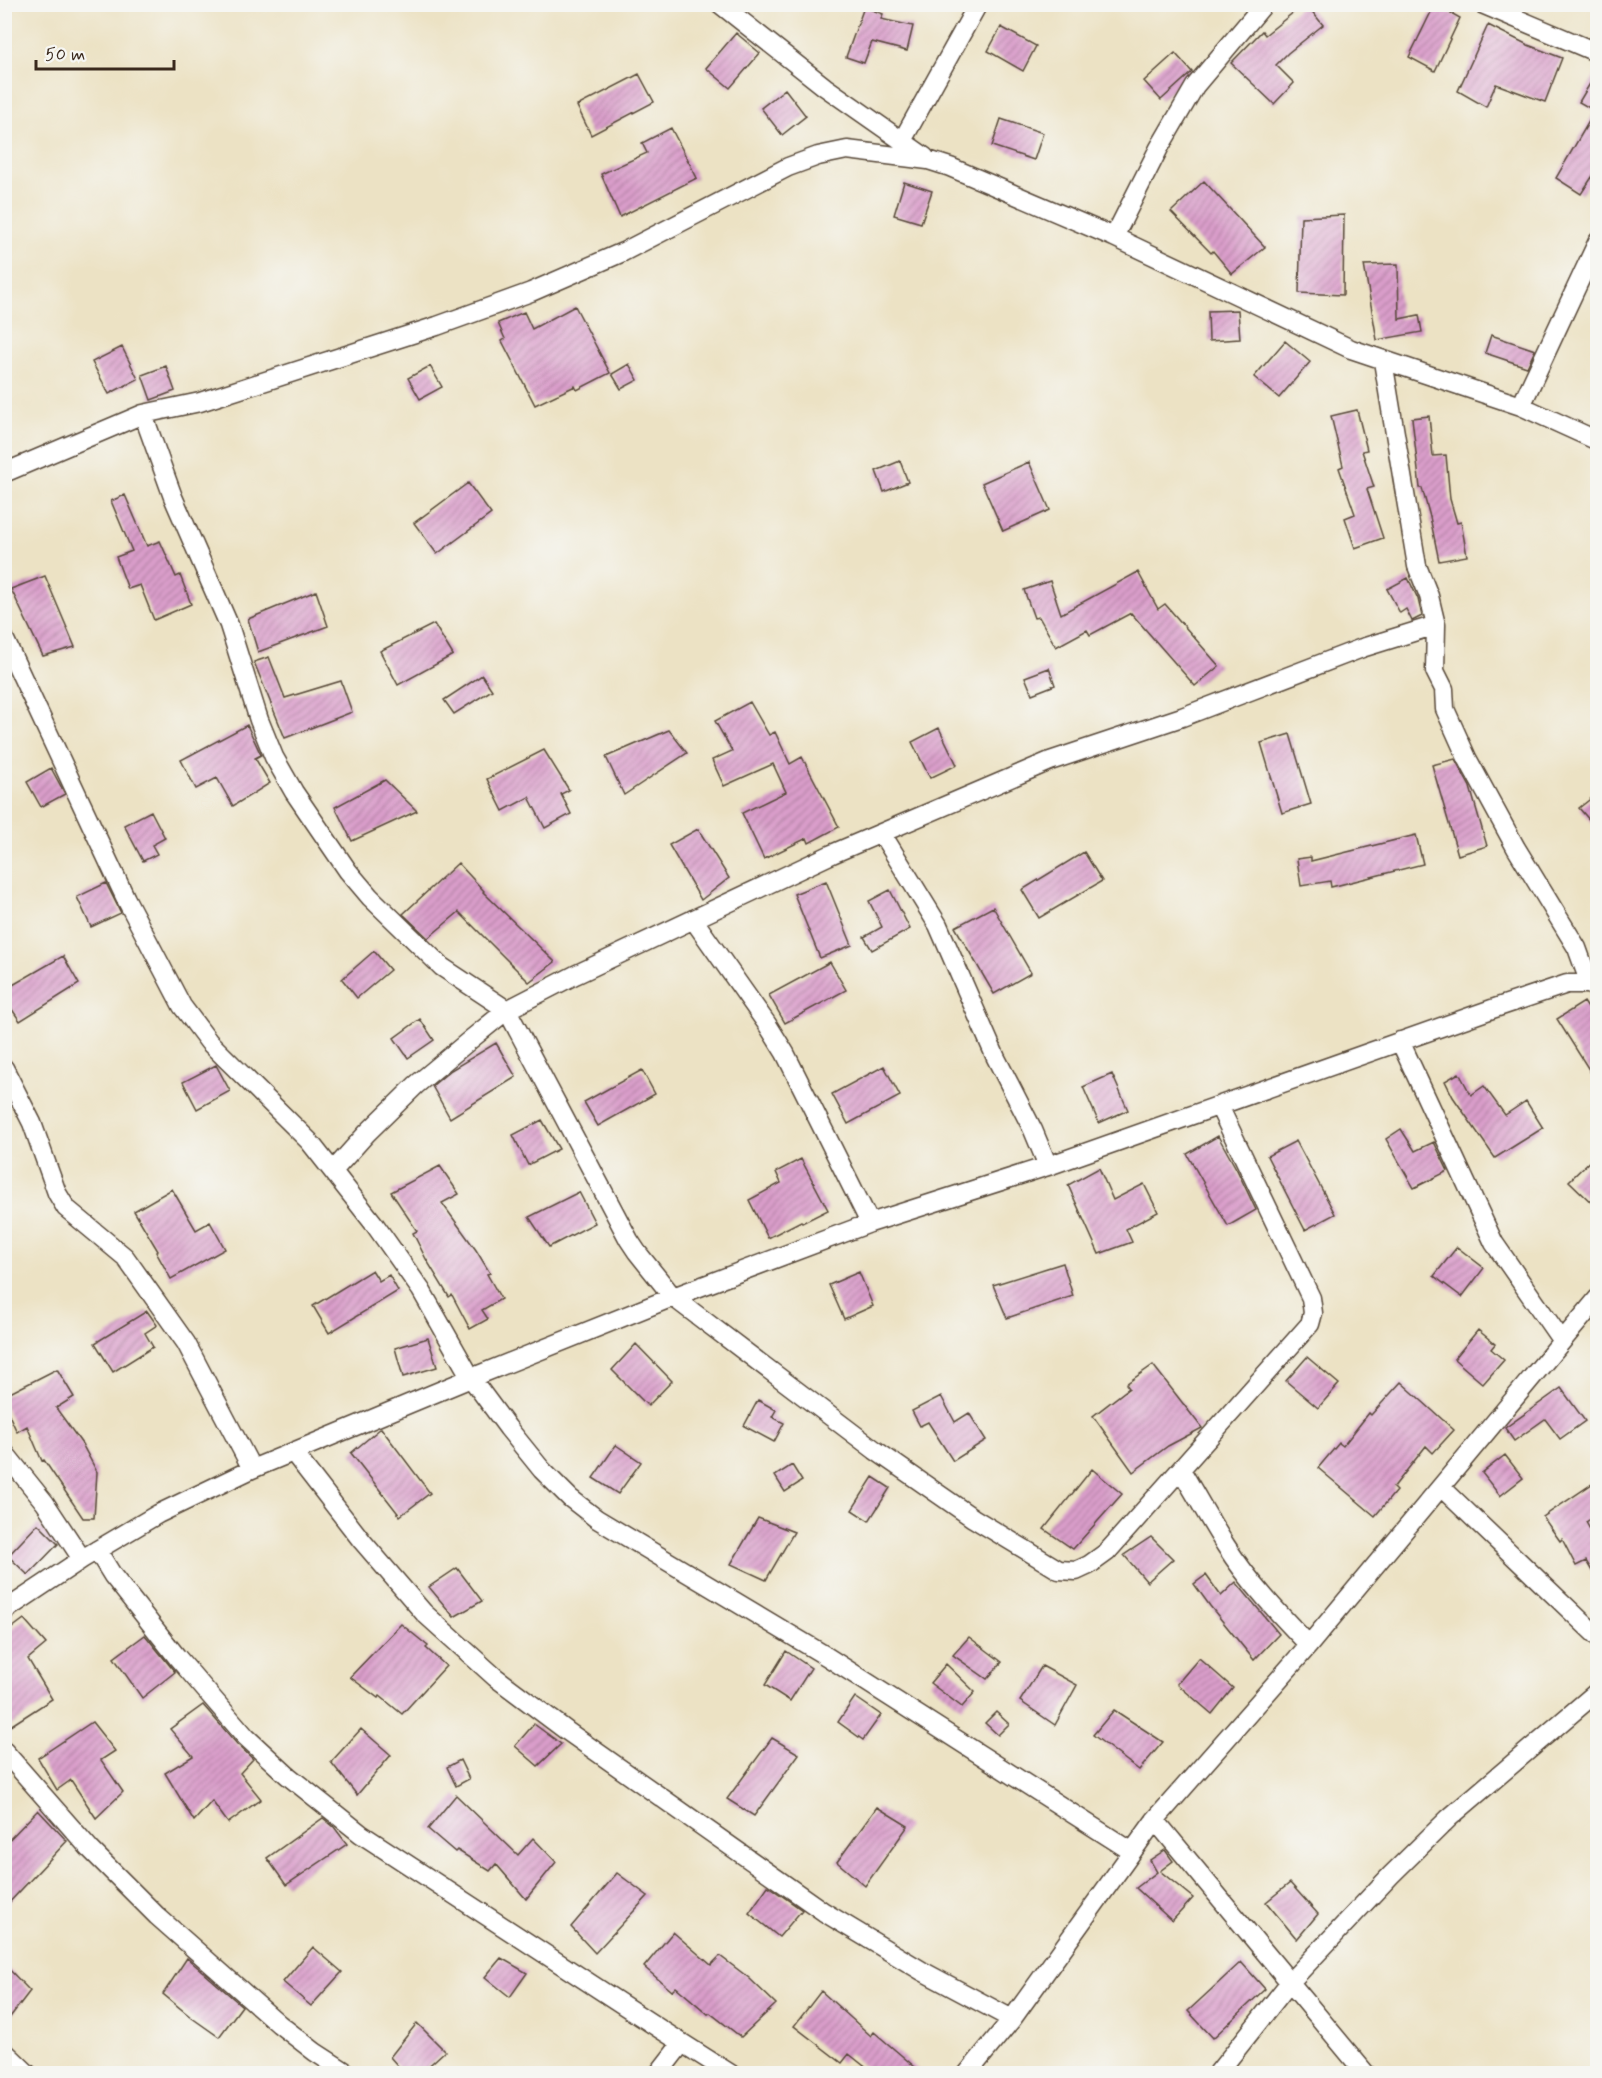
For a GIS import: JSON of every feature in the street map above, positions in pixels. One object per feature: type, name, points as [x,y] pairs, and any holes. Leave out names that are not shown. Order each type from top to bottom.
[{"type":"street","points":[[720,4],[825,87],[928,160],[1114,237],[1351,349],[1521,406],[1598,441]]},
{"type":"street","points":[[744,4],[745,24]]},
{"type":"street","points":[[902,141],[978,4]]},
{"type":"street","points":[[1114,237],[1159,148],[1195,86],[1264,4]]},
{"type":"street","points":[[1482,4],[1598,53]]},
{"type":"street","points":[[4,473],[143,414],[200,402],[437,327],[531,292],[623,252],[788,167],[818,156],[847,150],[928,160]]},
{"type":"street","points":[[1521,406],[1598,241]]},
{"type":"street","points":[[4,1611],[89,1554],[158,1514],[252,1469],[673,1297],[870,1223],[1048,1166],[1567,984],[1594,987],[1577,948],[1511,838],[1467,758],[1446,709],[1444,689],[1435,671],[1436,625],[1429,596],[1417,566],[1383,361]]},
{"type":"street","points":[[143,414],[173,497],[229,625],[259,720],[274,757],[294,792],[348,871],[370,897],[442,967],[507,1010],[637,1252],[673,1297],[875,1450],[973,1518],[1059,1570],[1076,1571],[1107,1552],[1311,1324],[1313,1313],[1311,1298],[1219,1106]]},
{"type":"street","points":[[333,1171],[367,1133],[416,1085],[507,1010],[576,975],[832,854],[1050,761],[1161,725],[1368,646],[1436,625]]},
{"type":"street","points":[[4,638],[126,899],[182,1006],[208,1042],[309,1141],[375,1225],[421,1290],[471,1378],[542,1470],[570,1498],[597,1519],[826,1656],[1131,1851]]},
{"type":"street","points":[[882,834],[938,925],[996,1058],[1033,1130],[1048,1166]]},
{"type":"street","points":[[693,919],[767,1024],[784,1053],[870,1223]]},
{"type":"street","points":[[1400,1041],[1494,1243],[1562,1341]]},
{"type":"street","points":[[4,1068],[32,1123],[57,1193],[66,1208],[125,1257],[186,1343],[252,1469]]},
{"type":"street","points":[[967,2073],[1012,2019],[1155,1820],[1309,1645],[1598,1298]]},
{"type":"street","points":[[4,1452],[89,1554],[113,1576],[246,1737],[286,1775],[362,1834],[731,2073]]},
{"type":"street","points":[[293,1452],[362,1541],[424,1613],[495,1677],[824,1912],[922,1971],[1012,2019]]},
{"type":"street","points":[[1181,1470],[1226,1547],[1274,1609],[1309,1645]]},
{"type":"street","points":[[1441,1487],[1598,1637]]},
{"type":"street","points":[[1217,2073],[1290,1982],[1391,1875],[1449,1818],[1598,1690]]},
{"type":"street","points":[[4,1751],[90,1849],[157,1916],[279,2024],[315,2052],[349,2073]]},
{"type":"street","points":[[1155,1820],[1366,2073]]},
{"type":"street","points":[[658,2073],[682,2043]]},
{"type":"street","points":[[4,2051],[28,2073]]},
{"type":"building","points":[[1304,4],[1323,25],[1276,65],[1294,83],[1274,104],[1231,63],[1262,31],[1265,35]]},
{"type":"building","points":[[1435,4],[1460,18],[1435,71],[1409,57]]},
{"type":"building","points":[[864,7],[883,14],[881,19],[913,26],[907,51],[872,42],[864,63],[846,57]]},
{"type":"building","points":[[1488,25],[1528,45],[1562,58],[1545,102],[1496,84],[1486,107],[1458,91]]},
{"type":"building","points":[[1001,27],[1036,46],[1023,71],[988,51]]},
{"type":"building","points":[[736,33],[760,53],[730,88],[706,68]]},
{"type":"building","points":[[1175,53],[1192,72],[1161,100],[1144,81]]},
{"type":"building","points":[[1598,70],[1598,168],[1581,194],[1556,178],[1595,111],[1579,102]]},
{"type":"building","points":[[639,74],[654,102],[591,135],[577,106]]},
{"type":"building","points":[[785,89],[806,116],[782,135],[761,108]]},
{"type":"building","points":[[1001,119],[1043,133],[1034,160],[992,146]]},
{"type":"building","points":[[671,128],[697,178],[620,217],[601,174],[647,153],[642,143]]},
{"type":"building","points":[[1204,181],[1265,247],[1232,274],[1213,251],[1211,253],[1171,212]]},
{"type":"building","points":[[904,182],[932,191],[921,223],[894,215]]},
{"type":"building","points":[[1344,215],[1343,295],[1299,293],[1301,217]]},
{"type":"building","points":[[1398,264],[1399,319],[1419,315],[1422,332],[1377,340],[1364,265]]},
{"type":"building","points":[[575,306],[610,373],[577,390],[575,386],[535,405],[502,341],[505,339],[498,323],[524,312],[532,329]]},
{"type":"building","points":[[1238,310],[1240,339],[1209,341],[1208,311]]},
{"type":"building","points":[[1491,335],[1535,350],[1527,367],[1485,353]]},
{"type":"building","points":[[1285,341],[1310,362],[1279,398],[1254,377]]},
{"type":"building","points":[[122,347],[138,379],[109,394],[92,362]]},
{"type":"building","points":[[629,364],[638,380],[621,389],[612,374]]},
{"type":"building","points":[[166,366],[175,391],[151,400],[142,375]]},
{"type":"building","points":[[430,366],[442,387],[420,399],[408,378]]},
{"type":"building","points":[[1357,410],[1367,450],[1362,451],[1374,487],[1367,489],[1383,538],[1355,548],[1345,518],[1355,514],[1339,468],[1343,466],[1331,416]]},
{"type":"building","points":[[1429,416],[1433,456],[1446,455],[1450,499],[1457,523],[1461,522],[1467,556],[1439,561],[1430,517],[1422,488],[1420,488],[1412,418]]},
{"type":"building","points":[[900,461],[908,482],[884,492],[876,471]]},
{"type":"building","points":[[1029,462],[1050,510],[1003,531],[982,483]]},
{"type":"building","points":[[468,483],[491,514],[437,554],[414,523]]},
{"type":"building","points":[[125,495],[147,546],[160,541],[176,577],[180,575],[191,604],[154,620],[140,585],[128,589],[116,557],[132,551],[111,501]]},
{"type":"building","points":[[1138,572],[1158,609],[1165,604],[1219,666],[1195,686],[1131,613],[1090,635],[1087,630],[1056,647],[1039,617],[1034,618],[1024,590],[1050,581],[1061,614]]},
{"type":"building","points":[[45,576],[75,647],[43,656],[11,589]]},
{"type":"building","points":[[1408,578],[1418,599],[1422,616],[1412,621],[1406,609],[1400,613],[1387,589]]},
{"type":"building","points":[[316,591],[328,626],[258,652],[248,619]]},
{"type":"building","points":[[434,624],[453,655],[398,685],[380,651]]},
{"type":"building","points":[[269,657],[285,698],[341,681],[352,712],[285,738],[254,662]]},
{"type":"building","points":[[1049,668],[1055,685],[1032,694],[1025,677]]},
{"type":"building","points":[[482,675],[492,690],[454,714],[444,700]]},
{"type":"building","points":[[750,702],[769,735],[775,732],[790,764],[802,757],[839,827],[809,843],[807,838],[764,859],[742,813],[786,792],[773,764],[724,786],[712,760],[732,751],[715,721]]},
{"type":"building","points":[[247,725],[261,755],[255,758],[270,783],[233,806],[217,778],[196,789],[181,760]]},
{"type":"building","points":[[939,728],[957,765],[930,778],[912,742]]},
{"type":"building","points":[[669,730],[687,753],[624,795],[606,757]]},
{"type":"building","points":[[1290,734],[1311,804],[1282,813],[1261,743]]},
{"type":"building","points":[[544,750],[569,790],[561,794],[571,814],[545,828],[529,797],[503,811],[487,779]]},
{"type":"building","points":[[1455,759],[1470,787],[1487,846],[1458,855],[1432,765]]},
{"type":"building","points":[[51,768],[65,794],[41,807],[27,782]]},
{"type":"building","points":[[385,780],[417,811],[352,841],[335,807]]},
{"type":"building","points":[[1598,793],[1598,830],[1579,808]]},
{"type":"building","points":[[151,811],[165,838],[152,845],[157,854],[143,861],[124,825]]},
{"type":"building","points":[[698,829],[729,878],[701,900],[669,845]]},
{"type":"building","points":[[1416,835],[1423,864],[1331,887],[1330,881],[1301,886],[1297,859],[1311,857],[1311,861]]},
{"type":"building","points":[[1084,852],[1102,881],[1039,918],[1022,890]]},
{"type":"building","points":[[458,863],[483,892],[555,962],[529,982],[459,912],[428,938],[403,914]]},
{"type":"building","points":[[826,881],[852,945],[820,958],[794,894]]},
{"type":"building","points":[[106,883],[121,913],[91,927],[77,897]]},
{"type":"building","points":[[890,890],[910,929],[872,950],[864,937],[882,927],[869,901]]},
{"type":"building","points":[[993,907],[1031,973],[994,994],[955,927]]},
{"type":"building","points":[[374,951],[390,970],[357,998],[342,979]]},
{"type":"building","points":[[63,956],[79,984],[20,1021],[4,998],[4,990]]},
{"type":"building","points":[[830,962],[846,990],[785,1023],[769,995]]},
{"type":"building","points":[[1584,1002],[1598,1023],[1598,1084],[1557,1019]]},
{"type":"building","points":[[420,1019],[434,1040],[408,1058],[394,1038]]},
{"type":"building","points":[[496,1043],[516,1077],[450,1118],[432,1086],[451,1070]]},
{"type":"building","points":[[216,1065],[230,1091],[197,1109],[183,1082]]},
{"type":"building","points":[[884,1066],[900,1096],[848,1124],[832,1094]]},
{"type":"building","points":[[642,1070],[655,1094],[598,1126],[584,1102]]},
{"type":"building","points":[[1459,1073],[1471,1095],[1484,1086],[1505,1115],[1526,1101],[1543,1128],[1495,1158],[1453,1097],[1445,1081]]},
{"type":"building","points":[[1112,1074],[1128,1110],[1099,1123],[1083,1087]]},
{"type":"building","points":[[542,1120],[559,1149],[528,1165],[513,1135]]},
{"type":"building","points":[[1401,1129],[1415,1151],[1434,1142],[1448,1171],[1414,1188],[1386,1139]]},
{"type":"building","points":[[1218,1136],[1256,1210],[1228,1226],[1187,1154]]},
{"type":"building","points":[[1296,1141],[1335,1214],[1305,1230],[1267,1156]]},
{"type":"building","points":[[1598,1153],[1598,1209],[1569,1181]]},
{"type":"building","points":[[801,1159],[828,1210],[768,1238],[749,1200],[781,1183],[776,1172]]},
{"type":"building","points":[[440,1166],[459,1194],[442,1203],[476,1250],[490,1273],[487,1274],[501,1299],[482,1310],[488,1319],[470,1329],[452,1295],[449,1297],[426,1259],[413,1233],[417,1231],[391,1192]]},
{"type":"building","points":[[1099,1168],[1113,1200],[1144,1184],[1158,1212],[1126,1229],[1132,1242],[1099,1254],[1068,1185]]},
{"type":"building","points":[[172,1189],[196,1230],[210,1222],[225,1249],[171,1279],[156,1252],[158,1251],[134,1211]]},
{"type":"building","points":[[579,1192],[595,1223],[549,1247],[529,1217]]},
{"type":"building","points":[[1457,1247],[1484,1268],[1462,1297],[1434,1276]]},
{"type":"building","points":[[1063,1263],[1073,1296],[1007,1318],[993,1285]]},
{"type":"building","points":[[372,1270],[379,1281],[389,1275],[398,1291],[329,1333],[313,1306]]},
{"type":"building","points":[[859,1272],[873,1306],[844,1319],[829,1285]]},
{"type":"building","points":[[147,1311],[157,1325],[145,1333],[153,1347],[113,1372],[95,1343]]},
{"type":"building","points":[[1478,1330],[1495,1344],[1491,1349],[1504,1360],[1483,1384],[1454,1359]]},
{"type":"building","points":[[428,1338],[437,1367],[403,1377],[395,1348]]},
{"type":"building","points":[[636,1344],[672,1381],[648,1406],[612,1370]]},
{"type":"building","points":[[1307,1357],[1339,1384],[1318,1408],[1286,1381]]},
{"type":"building","points":[[1153,1365],[1202,1428],[1168,1446],[1133,1472],[1093,1416],[1129,1388],[1126,1384]]},
{"type":"building","points":[[57,1369],[74,1397],[56,1408],[82,1444],[97,1472],[94,1518],[83,1518],[44,1460],[42,1461],[27,1426],[17,1432],[4,1404],[4,1396]]},
{"type":"building","points":[[1401,1382],[1454,1430],[1433,1453],[1426,1446],[1393,1488],[1396,1491],[1375,1516],[1318,1468],[1339,1443],[1343,1446],[1369,1413],[1371,1415]]},
{"type":"building","points":[[1561,1388],[1585,1421],[1560,1439],[1545,1419],[1514,1441],[1505,1428]]},
{"type":"building","points":[[941,1396],[955,1422],[969,1413],[986,1440],[953,1461],[928,1422],[920,1426],[912,1411]]},
{"type":"building","points":[[758,1400],[776,1410],[772,1417],[784,1423],[774,1442],[744,1426]]},
{"type":"building","points":[[381,1428],[430,1493],[400,1516],[351,1453]]},
{"type":"building","points":[[616,1445],[641,1462],[618,1494],[593,1478]]},
{"type":"building","points":[[1505,1455],[1523,1478],[1500,1496],[1482,1473]]},
{"type":"building","points":[[792,1465],[802,1481],[785,1492],[775,1476]]},
{"type":"building","points":[[1092,1469],[1122,1494],[1073,1549],[1044,1529]]},
{"type":"building","points":[[873,1477],[890,1488],[869,1521],[852,1510]]},
{"type":"building","points":[[1598,1480],[1598,1514],[1586,1522],[1598,1544],[1598,1581],[1586,1561],[1576,1566],[1562,1539],[1560,1541],[1543,1517]]},
{"type":"building","points":[[758,1518],[794,1532],[766,1580],[731,1564]]},
{"type":"building","points":[[38,1524],[58,1544],[28,1575],[8,1556]]},
{"type":"building","points":[[1151,1537],[1173,1559],[1147,1582],[1124,1555]]},
{"type":"building","points":[[457,1568],[482,1601],[454,1617],[429,1587]]},
{"type":"building","points":[[1206,1575],[1221,1596],[1236,1582],[1279,1634],[1254,1660],[1194,1584]]},
{"type":"building","points":[[24,1619],[46,1644],[28,1659],[52,1699],[4,1730],[4,1634]]},
{"type":"building","points":[[401,1624],[428,1646],[426,1648],[446,1666],[402,1714],[380,1696],[378,1698],[350,1677]]},
{"type":"building","points":[[145,1635],[175,1672],[142,1698],[114,1658]]},
{"type":"building","points":[[969,1637],[1002,1662],[987,1679],[953,1655]]},
{"type":"building","points":[[786,1651],[811,1668],[790,1701],[765,1685]]},
{"type":"building","points":[[1199,1658],[1233,1688],[1212,1714],[1177,1684]]},
{"type":"building","points":[[946,1664],[975,1692],[962,1707],[930,1683]]},
{"type":"building","points":[[1042,1666],[1077,1685],[1055,1725],[1020,1701]]},
{"type":"building","points":[[855,1697],[881,1715],[863,1740],[838,1722]]},
{"type":"building","points":[[203,1705],[253,1759],[240,1773],[261,1799],[228,1823],[212,1801],[194,1821],[165,1773],[193,1756],[170,1729]]},
{"type":"building","points":[[1114,1710],[1163,1742],[1139,1770],[1093,1735]]},
{"type":"building","points":[[996,1712],[1009,1724],[998,1735],[985,1723]]},
{"type":"building","points":[[92,1722],[115,1751],[101,1760],[123,1792],[96,1818],[71,1780],[57,1790],[38,1758]]},
{"type":"building","points":[[534,1724],[561,1744],[538,1766],[515,1746]]},
{"type":"building","points":[[361,1729],[391,1755],[357,1795],[331,1762]]},
{"type":"building","points":[[772,1738],[799,1754],[754,1816],[727,1799]]},
{"type":"building","points":[[460,1760],[469,1779],[456,1786],[447,1767]]},
{"type":"building","points":[[456,1795],[518,1855],[533,1838],[556,1862],[526,1899],[496,1864],[490,1871],[457,1850],[455,1852],[428,1829]]},
{"type":"building","points":[[877,1807],[908,1826],[865,1886],[837,1862]]},
{"type":"building","points":[[38,1810],[67,1841],[4,1908],[4,1845]]},
{"type":"building","points":[[323,1818],[334,1827],[347,1844],[286,1885],[267,1858]]},
{"type":"building","points":[[1165,1850],[1173,1861],[1160,1871],[1193,1898],[1172,1921],[1136,1888],[1157,1872],[1150,1860]]},
{"type":"building","points":[[617,1873],[648,1896],[595,1953],[571,1927]]},
{"type":"building","points":[[1290,1883],[1318,1914],[1297,1939],[1266,1902]]},
{"type":"building","points":[[768,1886],[802,1910],[779,1937],[749,1913]]},
{"type":"building","points":[[673,1932],[711,1965],[720,1956],[749,1978],[776,2004],[741,2037],[710,2013],[708,2014],[676,1987],[672,1991],[644,1967]]},
{"type":"building","points":[[313,1947],[342,1972],[311,2006],[283,1982]]},
{"type":"building","points":[[187,1958],[242,2006],[219,2037],[163,1994]]},
{"type":"building","points":[[501,1958],[527,1973],[510,1997],[485,1977]]},
{"type":"building","points":[[1241,1962],[1265,1989],[1213,2038],[1188,2011]]},
{"type":"building","points":[[4,1964],[30,1991],[4,2025]]},
{"type":"building","points":[[821,1991],[871,2036],[874,2032],[922,2073],[873,2073],[849,2054],[842,2063],[794,2026]]},
{"type":"building","points":[[417,2023],[445,2051],[421,2073],[404,2073],[390,2057]]}]
